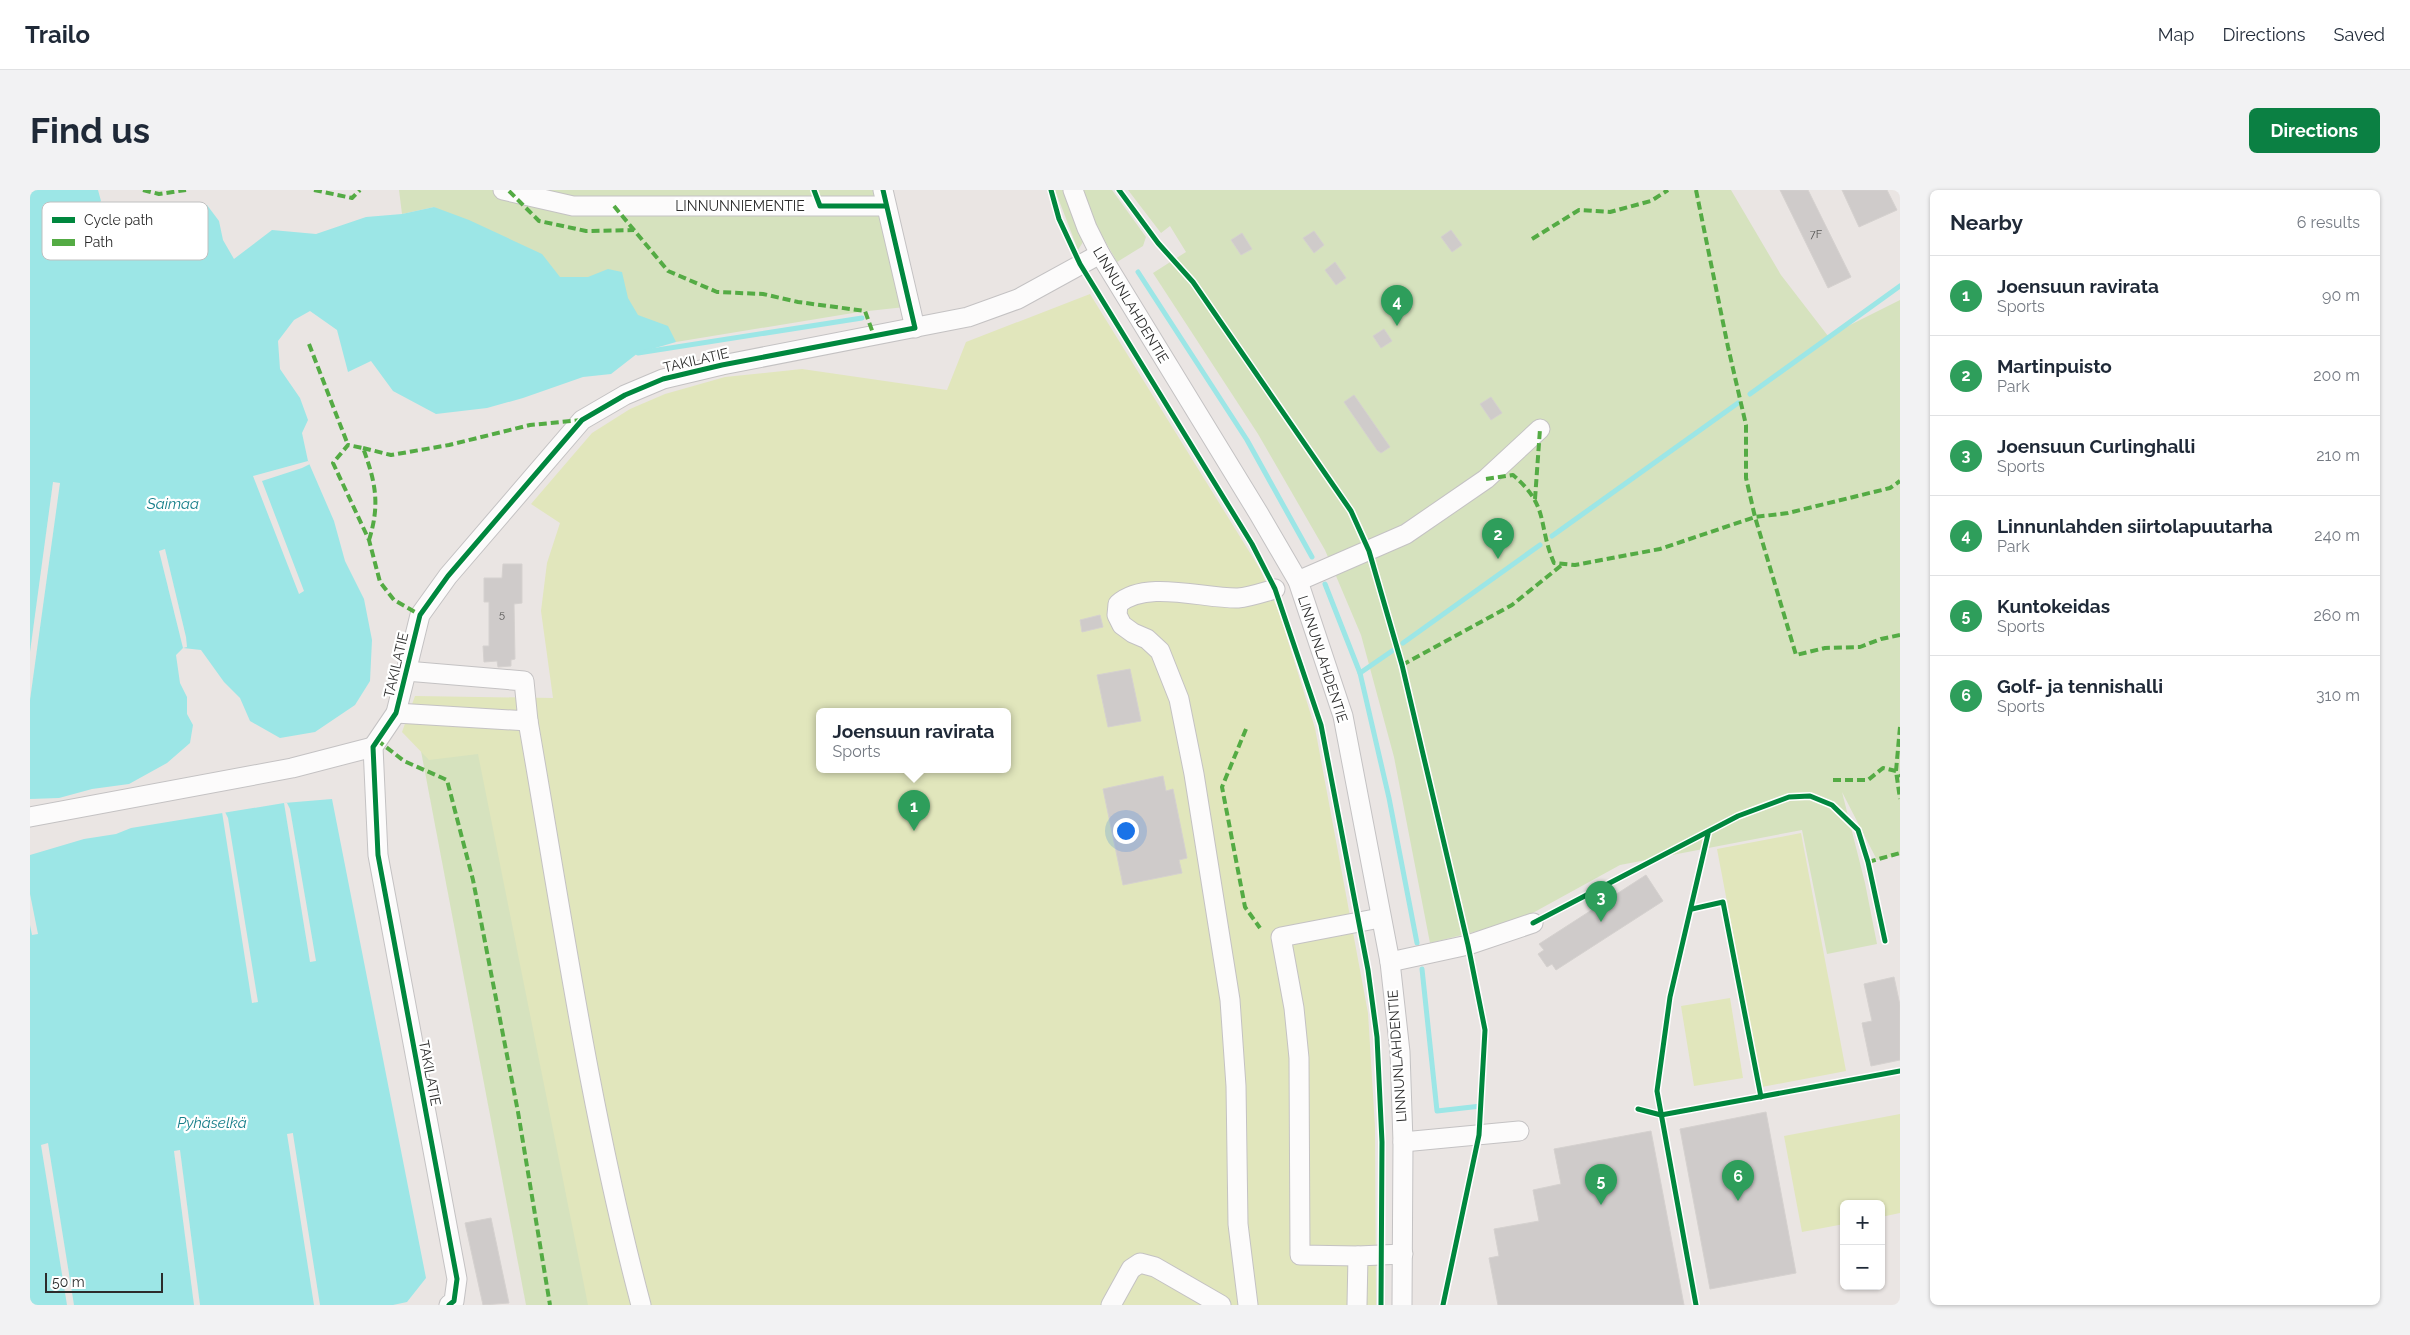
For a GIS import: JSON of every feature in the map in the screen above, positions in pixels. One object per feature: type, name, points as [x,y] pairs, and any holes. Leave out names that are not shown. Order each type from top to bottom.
[{"type":"street","name":"LINNUNNIEMENTIE","points":[[502,190],[573,206],[884,198],[915,328]]},
{"type":"street","name":"LINNUNLAHDENTIE","points":[[1073,190],[1087,228],[1100,254],[1298,581],[1343,716],[1380,918],[1390,962],[1400,1052],[1403,1142],[1402,1305]]},
{"type":"street","name":"TAKILATIE","points":[[449,1305],[454,1301],[457,1279],[378,855],[373,747],[396,713],[420,614],[448,576],[582,420],[624,396],[663,379],[722,365],[968,317],[1018,300],[1100,254]]},
{"type":"street","points":[[1298,581],[1406,534],[1486,478],[1540,429]]},
{"type":"street","points":[[1248,1305],[1238,1224],[1236,1086],[1230,1000],[1194,774],[1179,698],[1160,651],[1147,639],[1133,634],[1122,625],[1117,614],[1118,604],[1122,600],[1166,590],[1240,598],[1275,589]]},
{"type":"street","points":[[406,671],[524,681],[528,720],[572,986],[618,1219],[641,1305]]},
{"type":"street","points":[[396,713],[528,720]]},
{"type":"street","points":[[30,817],[292,768],[373,747]]},
{"type":"street","points":[[1380,918],[1281,937],[1294,1008],[1299,1058],[1300,1254],[1358,1256],[1403,1254]]},
{"type":"street","points":[[1390,962],[1468,945],[1532,923]]},
{"type":"street","points":[[1403,1142],[1519,1130]]},
{"type":"street","points":[[1357,1305],[1358,1256]]},
{"type":"street","points":[[1111,1305],[1131,1269],[1140,1264],[1155,1267],[1221,1305]]},
{"type":"green space","points":[[399,190],[879,190],[905,307],[859,312],[676,342],[644,331],[434,207],[402,214]]},
{"type":"green space","points":[[1055,190],[1067,190],[1083,242],[1078,250]]},
{"type":"green space","points":[[1084,190],[1112,190],[1146,237],[1143,246],[1117,262],[1093,218]]},
{"type":"green space","points":[[1128,190],[1731,190],[1781,275],[1828,336],[1900,300],[1900,855],[1877,860],[1842,792],[1865,883],[1877,944],[1827,954],[1802,830],[1620,865],[1518,921],[1430,943],[1394,757],[1361,635],[1325,550],[1258,434],[1153,273],[1186,252],[1170,226],[1161,233]]},
{"type":"green space","points":[[1090,294],[1260,569],[1279,612],[1315,728],[1368,1013],[1375,1127],[1376,1305],[588,1305],[478,754],[429,760],[402,732],[415,696],[553,698],[541,611],[547,563],[560,523],[531,504],[592,433],[630,409],[665,394],[725,377],[802,369],[947,390],[966,342]]},
{"type":"green space","points":[[482,743],[589,1305],[526,1305],[421,751]]},
{"type":"green space","points":[[1801,833],[1846,1071],[1762,1087],[1717,849]]},
{"type":"green space","points":[[1730,998],[1743,1078],[1694,1086],[1681,1006]]},
{"type":"green space","points":[[1900,1114],[1900,1213],[1885,1216],[1885,1200],[1840,1200],[1840,1225],[1802,1232],[1784,1136]]},
{"type":"water","name":"Saimaa","points":[[30,190],[98,190],[101,201],[42,202],[42,260],[208,260],[208,206],[219,221],[223,240],[234,259],[272,230],[316,234],[366,217],[402,214],[434,207],[469,220],[542,254],[560,277],[588,277],[608,269],[622,272],[628,298],[638,315],[668,326],[676,342],[638,353],[611,374],[583,377],[523,398],[487,408],[436,414],[393,391],[371,361],[348,372],[337,330],[310,311],[294,320],[278,341],[280,369],[300,398],[308,420],[302,433],[308,461],[334,521],[345,561],[364,599],[372,640],[370,681],[355,705],[315,732],[280,738],[250,721],[240,698],[224,682],[201,650],[183,648],[176,655],[180,683],[187,697],[187,714],[193,725],[190,743],[167,763],[129,784],[92,789],[59,798],[30,799]]},
{"type":"water","name":"Pyhäselkä","points":[[332,799],[426,1278],[407,1302],[393,1305],[30,1305],[30,855],[84,839],[116,834],[131,828],[284,803]]},
{"type":"pier","points":[[308,461],[310,464],[302,468],[262,481],[304,591],[299,594],[253,476]]},
{"type":"pier","points":[[53,482],[60,483],[30,700],[30,652]]},
{"type":"pier","points":[[165,549],[186,637],[187,647],[183,648],[159,551]]},
{"type":"pier","points":[[284,803],[287,803],[290,809],[316,961],[310,962]]},
{"type":"pier","points":[[222,812],[225,812],[228,818],[258,1002],[252,1003]]},
{"type":"pier","points":[[30,894],[38,934],[32,935],[30,925]]},
{"type":"pier","points":[[293,1133],[320,1305],[314,1305],[287,1134]]},
{"type":"pier","points":[[48,1143],[74,1305],[67,1305],[41,1145]]},
{"type":"pier","points":[[180,1150],[200,1305],[194,1305],[174,1151]]},
{"type":"building","points":[[1780,190],[1808,190],[1851,277],[1828,288]]},
{"type":"building","points":[[1842,190],[1887,190],[1897,210],[1859,227]]},
{"type":"building","points":[[1451,230],[1462,245],[1452,252],[1441,237]]},
{"type":"building","points":[[1314,231],[1324,245],[1314,253],[1303,238]]},
{"type":"building","points":[[1242,233],[1252,249],[1241,255],[1231,240]]},
{"type":"building","points":[[1335,262],[1346,278],[1336,285],[1325,270]]},
{"type":"building","points":[[1384,329],[1392,341],[1381,348],[1373,336]]},
{"type":"building","points":[[1354,395],[1390,447],[1381,453],[1344,402]]},
{"type":"building","points":[[1491,397],[1502,413],[1491,420],[1480,404]]},
{"type":"building","points":[[503,564],[522,564],[522,603],[514,604],[515,659],[511,660],[511,666],[498,667],[497,661],[484,662],[483,646],[489,646],[489,602],[484,602],[484,578],[502,578]]},
{"type":"building","points":[[1100,615],[1103,627],[1082,632],[1080,620]]},
{"type":"building","points":[[1130,669],[1141,721],[1108,727],[1097,675]]},
{"type":"building","points":[[1163,776],[1166,791],[1173,789],[1187,858],[1179,860],[1182,873],[1123,885],[1103,789]]},
{"type":"building","points":[[1646,875],[1663,901],[1556,970],[1552,964],[1547,967],[1538,954],[1544,950],[1539,944]]},
{"type":"building","points":[[1894,977],[1900,1005],[1900,1060],[1871,1066],[1862,1023],[1872,1021],[1864,984]]},
{"type":"building","points":[[1766,1112],[1796,1273],[1710,1289],[1680,1129]]},
{"type":"building","points":[[1651,1131],[1684,1305],[1498,1305],[1489,1258],[1499,1256],[1494,1229],[1539,1221],[1533,1190],[1561,1184],[1554,1149]]},
{"type":"building","points":[[491,1218],[509,1303],[483,1305],[465,1223]]},
{"type":"waterway","points":[[1138,272],[1247,440],[1312,557]]},
{"type":"waterway","points":[[1750,394],[1900,286]]},
{"type":"waterway","points":[[638,353],[862,318]]},
{"type":"waterway","points":[[1552,536],[1738,403]]},
{"type":"waterway","points":[[1403,643],[1540,545]]},
{"type":"waterway","points":[[1325,584],[1360,673],[1392,651]]},
{"type":"waterway","points":[[1360,673],[1389,798],[1417,943]]},
{"type":"waterway","points":[[1422,969],[1437,1111],[1481,1106]]},
{"type":"marked path","points":[[143,190],[159,194],[186,190]]},
{"type":"marked path","points":[[314,190],[352,198],[360,190]]},
{"type":"marked path","points":[[1532,239],[1579,210],[1610,212],[1651,201],[1668,190]]},
{"type":"marked path","points":[[1696,190],[1746,425],[1746,478],[1755,517],[1796,655],[1825,648],[1860,647],[1881,639],[1900,635]]},
{"type":"marked path","points":[[509,191],[539,221],[586,231],[634,230]]},
{"type":"marked path","points":[[614,206],[668,271],[717,292],[763,294],[798,302],[865,311],[874,336]]},
{"type":"marked path","points":[[309,344],[348,445]]},
{"type":"marked path","points":[[363,448],[391,455],[449,445],[530,425],[582,420]]},
{"type":"marked path","points":[[1535,499],[1540,429]]},
{"type":"marked path","points":[[369,540],[375,516],[374,483],[363,448],[348,445],[333,463],[369,540],[380,582],[394,600],[420,615]]},
{"type":"marked path","points":[[1486,479],[1513,475],[1525,486],[1538,506],[1554,563],[1575,565],[1660,549],[1755,517],[1788,513],[1890,488],[1900,481]]},
{"type":"marked path","points":[[1402,665],[1512,605],[1563,564]]},
{"type":"marked path","points":[[1900,727],[1896,771],[1900,799]]},
{"type":"marked path","points":[[1246,729],[1222,787],[1245,907],[1260,928]]},
{"type":"marked path","points":[[377,740],[404,761],[447,780],[473,880],[518,1112],[550,1305]]},
{"type":"marked path","points":[[1833,780],[1868,780],[1883,768],[1896,771],[1900,777]]},
{"type":"marked path","points":[[1868,862],[1900,853]]},
{"type":"cycle path","points":[[814,190],[820,206],[885,206]]},
{"type":"cycle path","points":[[449,1305],[454,1301],[457,1279],[378,855],[373,747],[396,713],[420,615],[448,576],[582,420],[625,395],[663,379],[722,365],[915,328],[883,190]]},
{"type":"cycle path","points":[[1051,190],[1059,219],[1080,264],[1252,544],[1275,589],[1321,725],[1368,970],[1377,1037],[1382,1142],[1381,1305]]},
{"type":"cycle path","points":[[1119,190],[1158,243],[1193,282],[1351,511],[1369,551],[1402,665],[1468,945],[1485,1030],[1479,1135],[1443,1305]]},
{"type":"cycle path","points":[[1533,923],[1738,816],[1789,797],[1810,796],[1832,805],[1858,830],[1868,862],[1885,941]]},
{"type":"cycle path","points":[[1696,1305],[1657,1091],[1670,997],[1708,834]]},
{"type":"cycle path","points":[[1692,909],[1723,902],[1761,1097]]},
{"type":"cycle path","points":[[1638,1109],[1661,1115],[1900,1071]]},
{"type":"place","name":"Linnunlahden siirtolapuutarha","points":[[1397,326]]},
{"type":"place","name":"Martinpuisto","points":[[1498,559]]},
{"type":"place","name":"Joensuun ravirata","points":[[914,831]]},
{"type":"place","name":"Joensuun Curlinghalli","points":[[1601,922]]},
{"type":"place","name":"Golf- ja tennishalli","points":[[1738,1201]]},
{"type":"place","name":"Kuntokeidas","points":[[1601,1205]]}]
